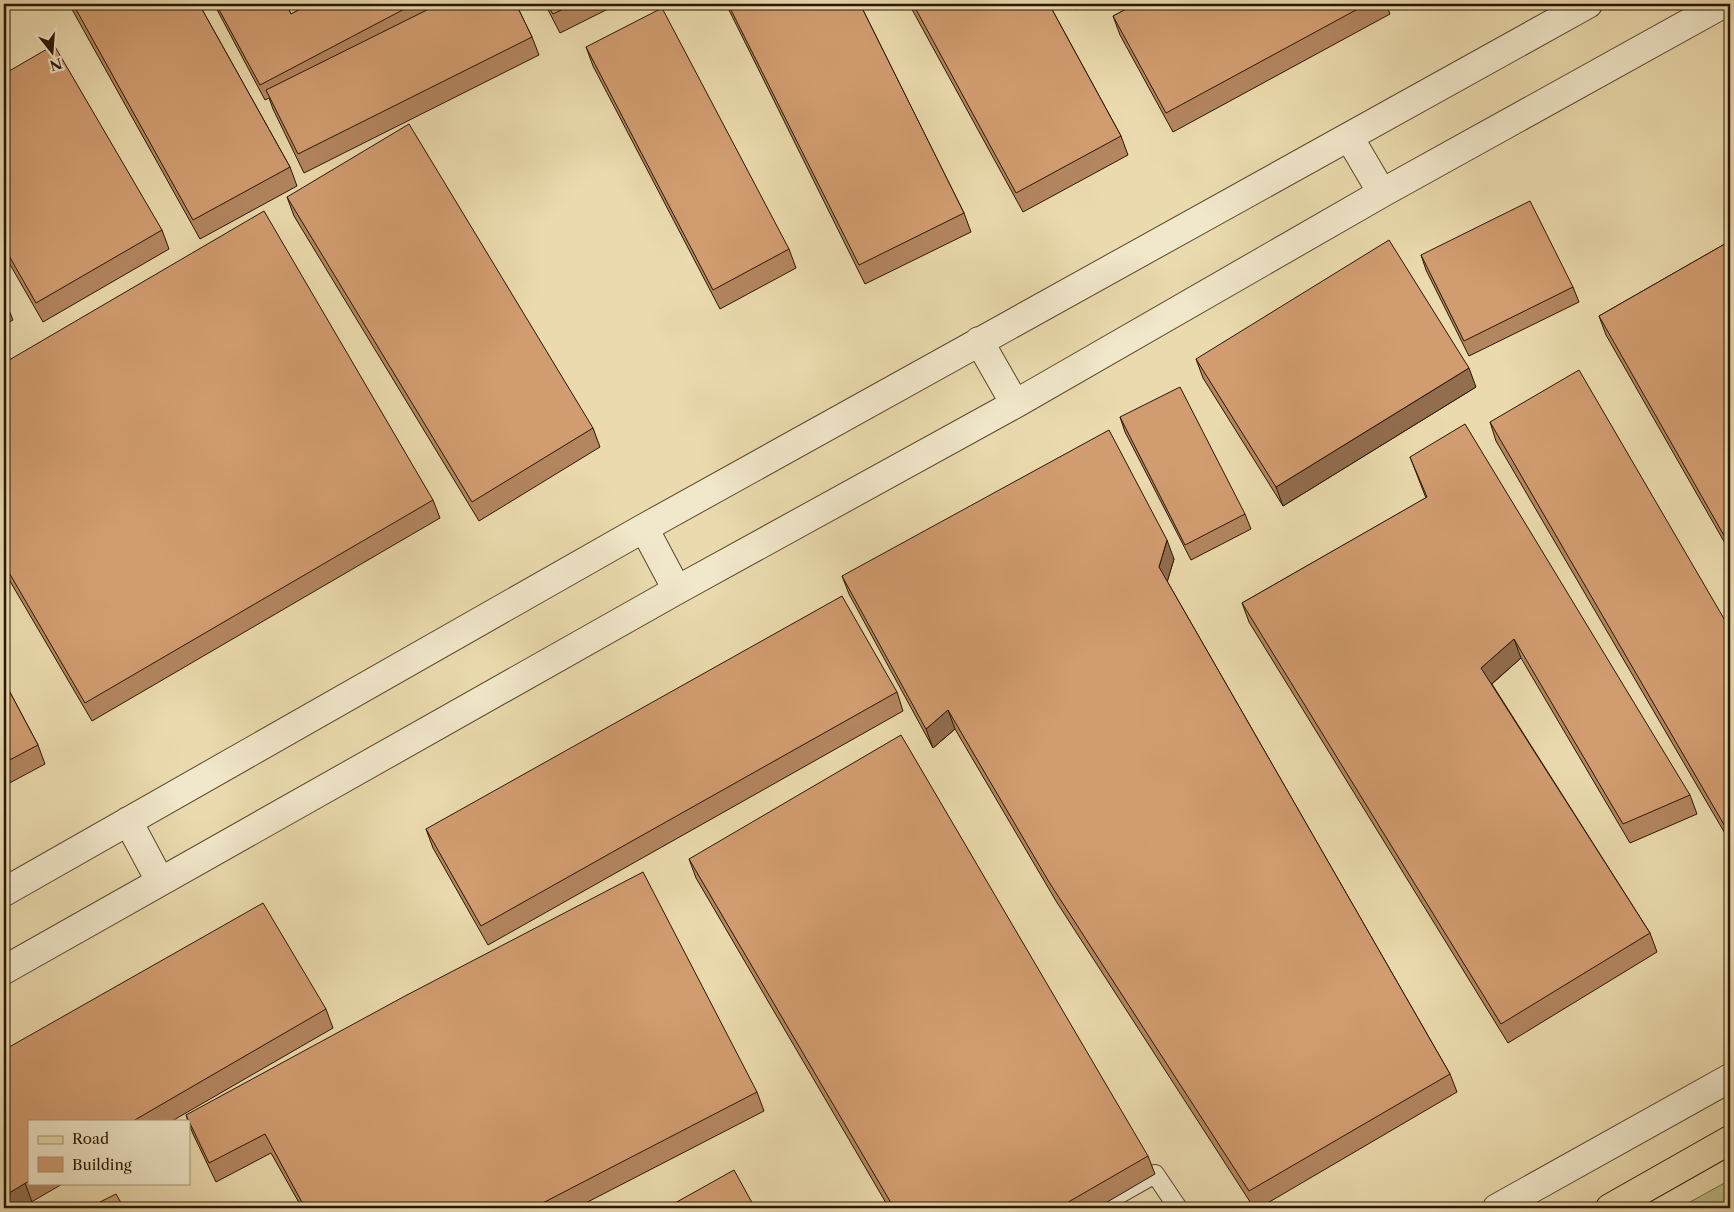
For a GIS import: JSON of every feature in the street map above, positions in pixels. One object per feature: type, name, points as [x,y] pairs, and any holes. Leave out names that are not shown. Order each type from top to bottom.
[{"type":"main road","points":[[1610,1208],[1730,1140]]},
{"type":"street","points":[[4,892],[644,528],[1588,4]]},
{"type":"street","points":[[4,970],[677,590],[1014,404],[1382,192],[1723,4]]},
{"type":"street","points":[[1349,137],[1382,192]]},
{"type":"street","points":[[979,341],[1014,404]]},
{"type":"street","points":[[644,528],[677,590]]},
{"type":"street","points":[[128,820],[160,881]]},
{"type":"street","points":[[1497,1208],[1730,1078]]},
{"type":"lane","points":[[1095,1208],[1155,1174],[1178,1208]]},
{"type":"green space","points":[[1730,1180],[1730,1208],[1679,1208]]},
{"type":"building","points":[[73,4],[199,4],[290,167],[193,220]]},
{"type":"building","points":[[216,4],[286,4],[291,14],[310,4],[414,4],[260,85]]},
{"type":"building","points":[[439,4],[516,4],[532,37],[298,154],[266,90]]},
{"type":"building","points":[[547,4],[574,4],[553,14]]},
{"type":"building","points":[[728,4],[860,4],[964,213],[859,265]]},
{"type":"building","points":[[913,4],[1049,4],[1121,136],[1016,193]]},
{"type":"building","points":[[1136,4],[1367,4],[1166,113],[1113,16]]},
{"type":"building","points":[[662,8],[789,249],[713,290],[586,47]]},
{"type":"building","points":[[54,45],[162,230],[36,303],[4,247],[4,74]]},
{"type":"building","points":[[409,124],[593,428],[472,502],[287,197]]},
{"type":"building","points":[[1530,201],[1573,287],[1464,341],[1421,255]]},
{"type":"building","points":[[264,211],[433,500],[85,703],[4,564],[4,363]]},
{"type":"building","points":[[1389,240],[1469,368],[1276,487],[1196,359]]},
{"type":"building","points":[[1730,241],[1730,546],[1599,316]]},
{"type":"building","points":[[1579,370],[1730,629],[1730,835],[1490,422]]},
{"type":"building","points":[[1180,387],[1245,514],[1185,545],[1120,417]]},
{"type":"building","points":[[1465,424],[1690,795],[1623,824],[1514,639],[1481,668],[1650,933],[1501,1024],[1242,603],[1427,497],[1410,457]]},
{"type":"building","points":[[1109,430],[1167,540],[1159,567],[1450,1074],[1249,1191],[1049,882],[948,710],[926,729],[842,576]]},
{"type":"building","points":[[842,596],[897,692],[481,926],[426,829]]},
{"type":"building","points":[[4,681],[38,745],[4,763]]},
{"type":"building","points":[[901,735],[1148,1156],[1058,1208],[894,1208],[689,859]]},
{"type":"building","points":[[643,872],[757,1092],[533,1208],[305,1208],[265,1134],[209,1163],[186,1115],[405,996]]},
{"type":"building","points":[[263,903],[326,1009],[135,1120],[28,1120],[28,1182],[4,1196],[4,1050]]},
{"type":"building","points":[[734,1170],[755,1208],[666,1208]]},
{"type":"building","points":[[116,1194],[124,1208],[88,1208]]}]
